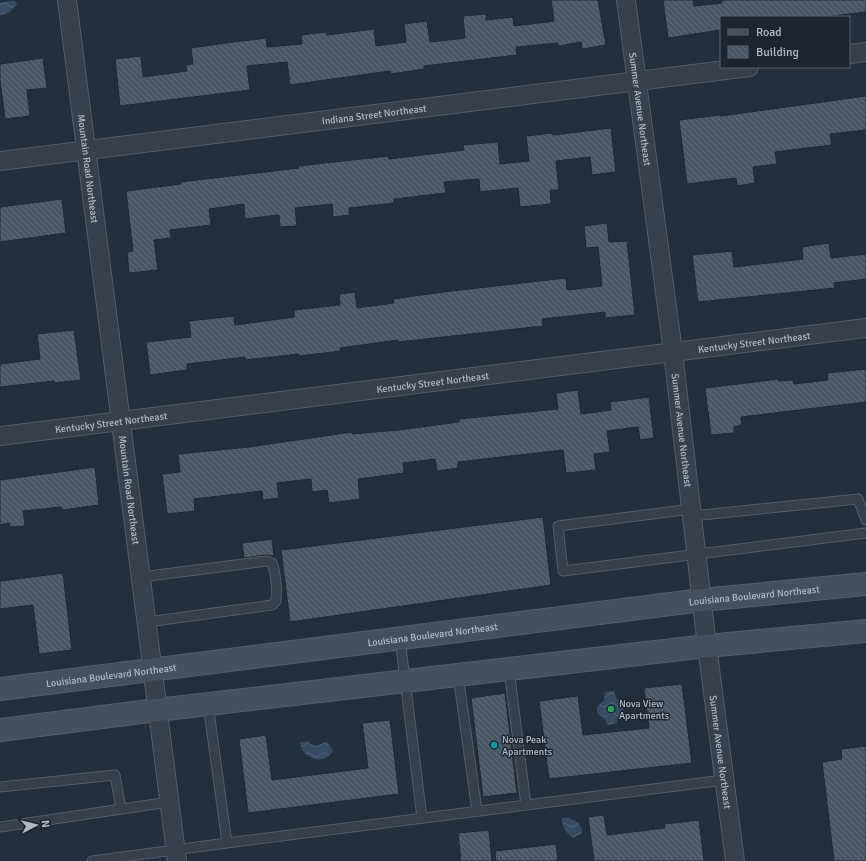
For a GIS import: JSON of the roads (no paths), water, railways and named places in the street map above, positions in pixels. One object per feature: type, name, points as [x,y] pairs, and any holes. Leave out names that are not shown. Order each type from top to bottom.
[{"type":"main road","name":"Louisiana Boulevard Northeast","points":[[0,689],[702,600],[866,584]]},
{"type":"main road","points":[[0,730],[405,680],[707,646],[866,631]]},
{"type":"street","name":"Mountain Road Northeast","points":[[67,0],[85,151],[177,856]]},
{"type":"street","name":"Summer Avenue Northeast","points":[[626,0],[673,352],[707,646],[735,861]]},
{"type":"street","points":[[850,54],[866,52]]},
{"type":"street","name":"Indiana Street Northeast","points":[[0,161],[741,68]]},
{"type":"street","name":"Kentucky Street Northeast","points":[[0,436],[866,328]]},
{"type":"lane","points":[[866,520],[858,498],[558,526],[563,571],[866,533]]},
{"type":"lane","points":[[141,577],[267,562],[272,563],[273,568],[276,601],[272,604],[147,622]]},
{"type":"lane","points":[[400,639],[422,818]]},
{"type":"lane","points":[[509,669],[526,805]]},
{"type":"lane","points":[[458,675],[477,811]]},
{"type":"lane","points":[[208,704],[227,844]]},
{"type":"lane","points":[[0,787],[115,775],[121,809]]},
{"type":"lane","points":[[92,861],[177,856],[227,844],[724,780]]},
{"type":"lane","points":[[0,827],[170,802]]},
{"type":"water","points":[[15,1],[17,4],[9,13],[0,15],[0,3]]},
{"type":"water","name":"Nova View Apartments","points":[[614,691],[616,698],[623,702],[624,714],[617,719],[617,723],[607,725],[605,719],[597,713],[597,707],[604,700],[605,692]]},
{"type":"water","points":[[308,741],[310,744],[317,746],[325,742],[328,743],[333,751],[329,756],[324,758],[319,759],[309,756],[304,753],[300,742]]},
{"type":"water","points":[[565,817],[580,825],[582,833],[574,838],[569,835],[562,824],[562,818]]},
{"type":"place","name":"Nova View Apartments","points":[[611,709]]},
{"type":"place","name":"Nova Peak Apartments","points":[[494,745]]}]
